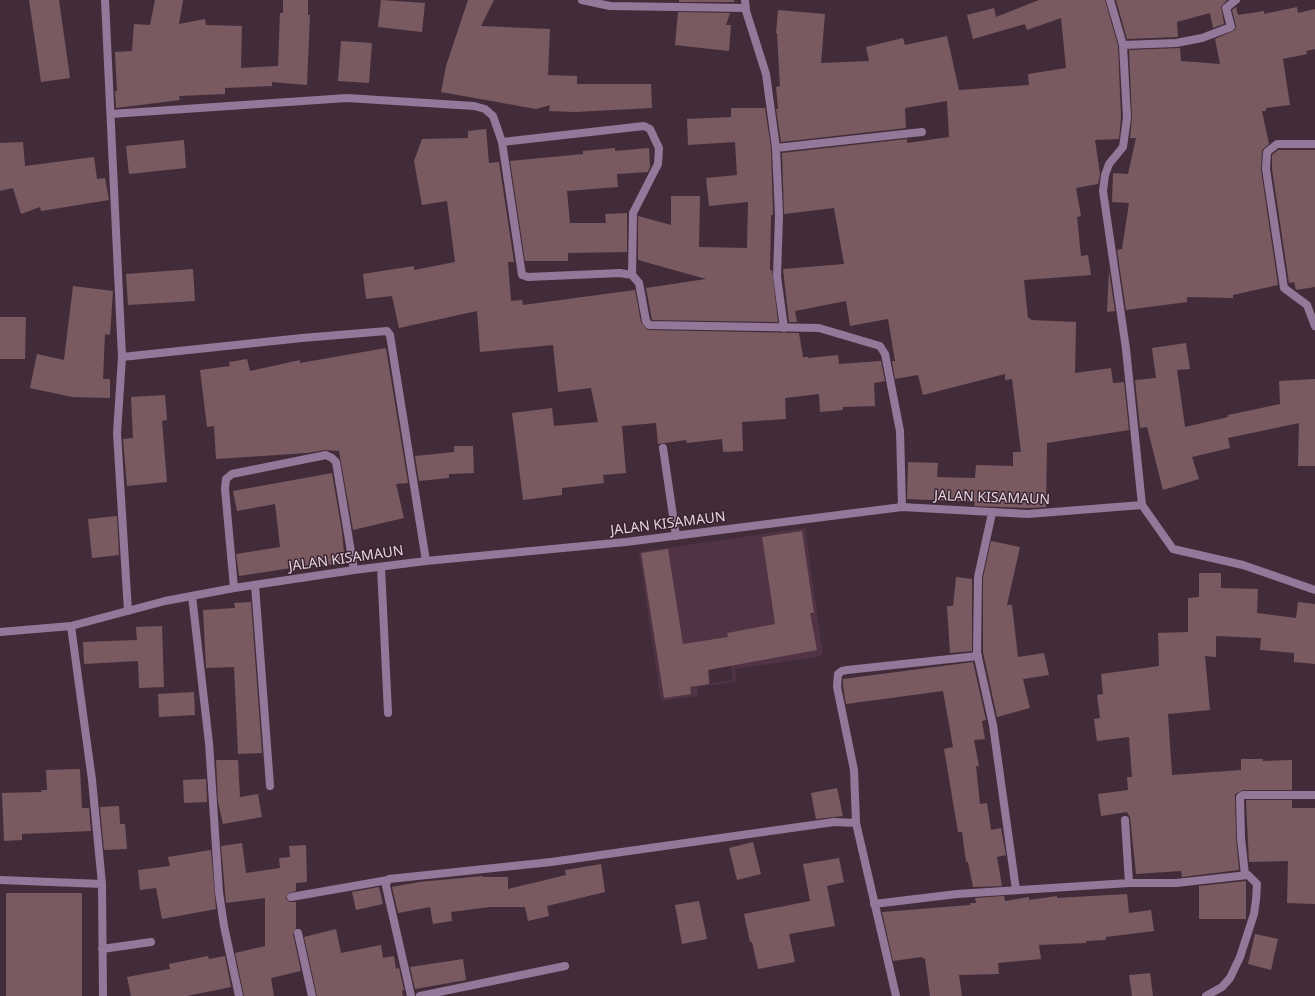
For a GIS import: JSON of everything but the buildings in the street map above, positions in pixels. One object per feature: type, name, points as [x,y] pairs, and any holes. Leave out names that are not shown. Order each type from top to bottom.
[{"type":"street","points":[[105,0],[122,357],[117,433],[128,611]]},
{"type":"street","points":[[582,0],[610,6],[746,4],[766,74],[776,148],[780,215],[776,276],[784,328]]},
{"type":"street","points":[[1110,0],[1123,45],[1127,118],[1123,147],[1109,164],[1105,175],[1103,191],[1126,349],[1142,505],[1173,549],[1243,565],[1315,590]]},
{"type":"street","points":[[1123,45],[1138,46],[1176,43],[1202,38],[1231,27],[1226,8],[1236,0]]},
{"type":"street","points":[[111,114],[347,98],[474,106],[485,109],[493,116],[502,142],[522,275],[528,277],[620,273],[632,275],[640,283],[646,321],[649,325],[819,328],[880,346],[883,350],[900,431],[902,507]]},
{"type":"street","points":[[502,142],[644,126],[650,129],[659,148],[658,164],[633,213],[632,275]]},
{"type":"street","points":[[776,148],[922,132]]},
{"type":"street","points":[[1315,144],[1277,144],[1267,152],[1266,169],[1284,288],[1307,305],[1315,326]]},
{"type":"street","points":[[122,357],[302,338],[387,331],[390,335],[426,561]]},
{"type":"street","points":[[663,448],[676,536]]},
{"type":"street","points":[[234,588],[225,489],[226,479],[232,474],[326,455],[336,462],[354,570]]},
{"type":"street","name":"JALAN KISAMAUN","points":[[0,632],[71,626],[192,596],[234,588],[354,570],[426,561],[676,536],[902,507],[992,513],[1055,513],[1142,505]]},
{"type":"street","points":[[992,513],[978,577],[978,656],[993,725],[1016,890]]},
{"type":"street","points":[[381,567],[388,713]]},
{"type":"street","points":[[255,585],[270,786]]},
{"type":"street","points":[[192,596],[209,743],[219,892],[224,926],[239,996]]},
{"type":"street","points":[[71,626],[92,780],[102,884],[103,996]]},
{"type":"street","points":[[896,996],[856,823],[854,770],[837,687],[838,674],[847,670],[978,656]]},
{"type":"street","points":[[1245,875],[1241,838],[1240,797],[1243,795],[1315,795]]},
{"type":"street","points":[[1125,820],[1129,883]]},
{"type":"street","points":[[291,897],[388,880],[551,862],[834,822],[856,823]]},
{"type":"street","points":[[874,904],[920,897],[1129,883],[1176,883],[1245,875],[1251,876],[1257,884],[1254,914],[1240,957],[1230,978],[1222,987],[1206,996]]},
{"type":"street","points":[[0,880],[102,884]]},
{"type":"street","points":[[388,880],[386,886],[411,996]]},
{"type":"street","points":[[298,932],[312,996]]},
{"type":"street","points":[[102,949],[151,942]]},
{"type":"street","points":[[420,996],[564,966]]},
{"type":"shaded area","points":[[805,528],[823,656],[735,669],[737,682],[697,687],[698,696],[661,701],[639,552]],"holes":[[[802,531],[814,613],[774,619],[762,537]],[[668,550],[691,693],[664,698],[641,554]],[[810,618],[733,665],[727,633]],[[702,641],[706,663],[691,665],[688,643]],[[728,645],[733,680],[711,683],[706,649]]]}]
